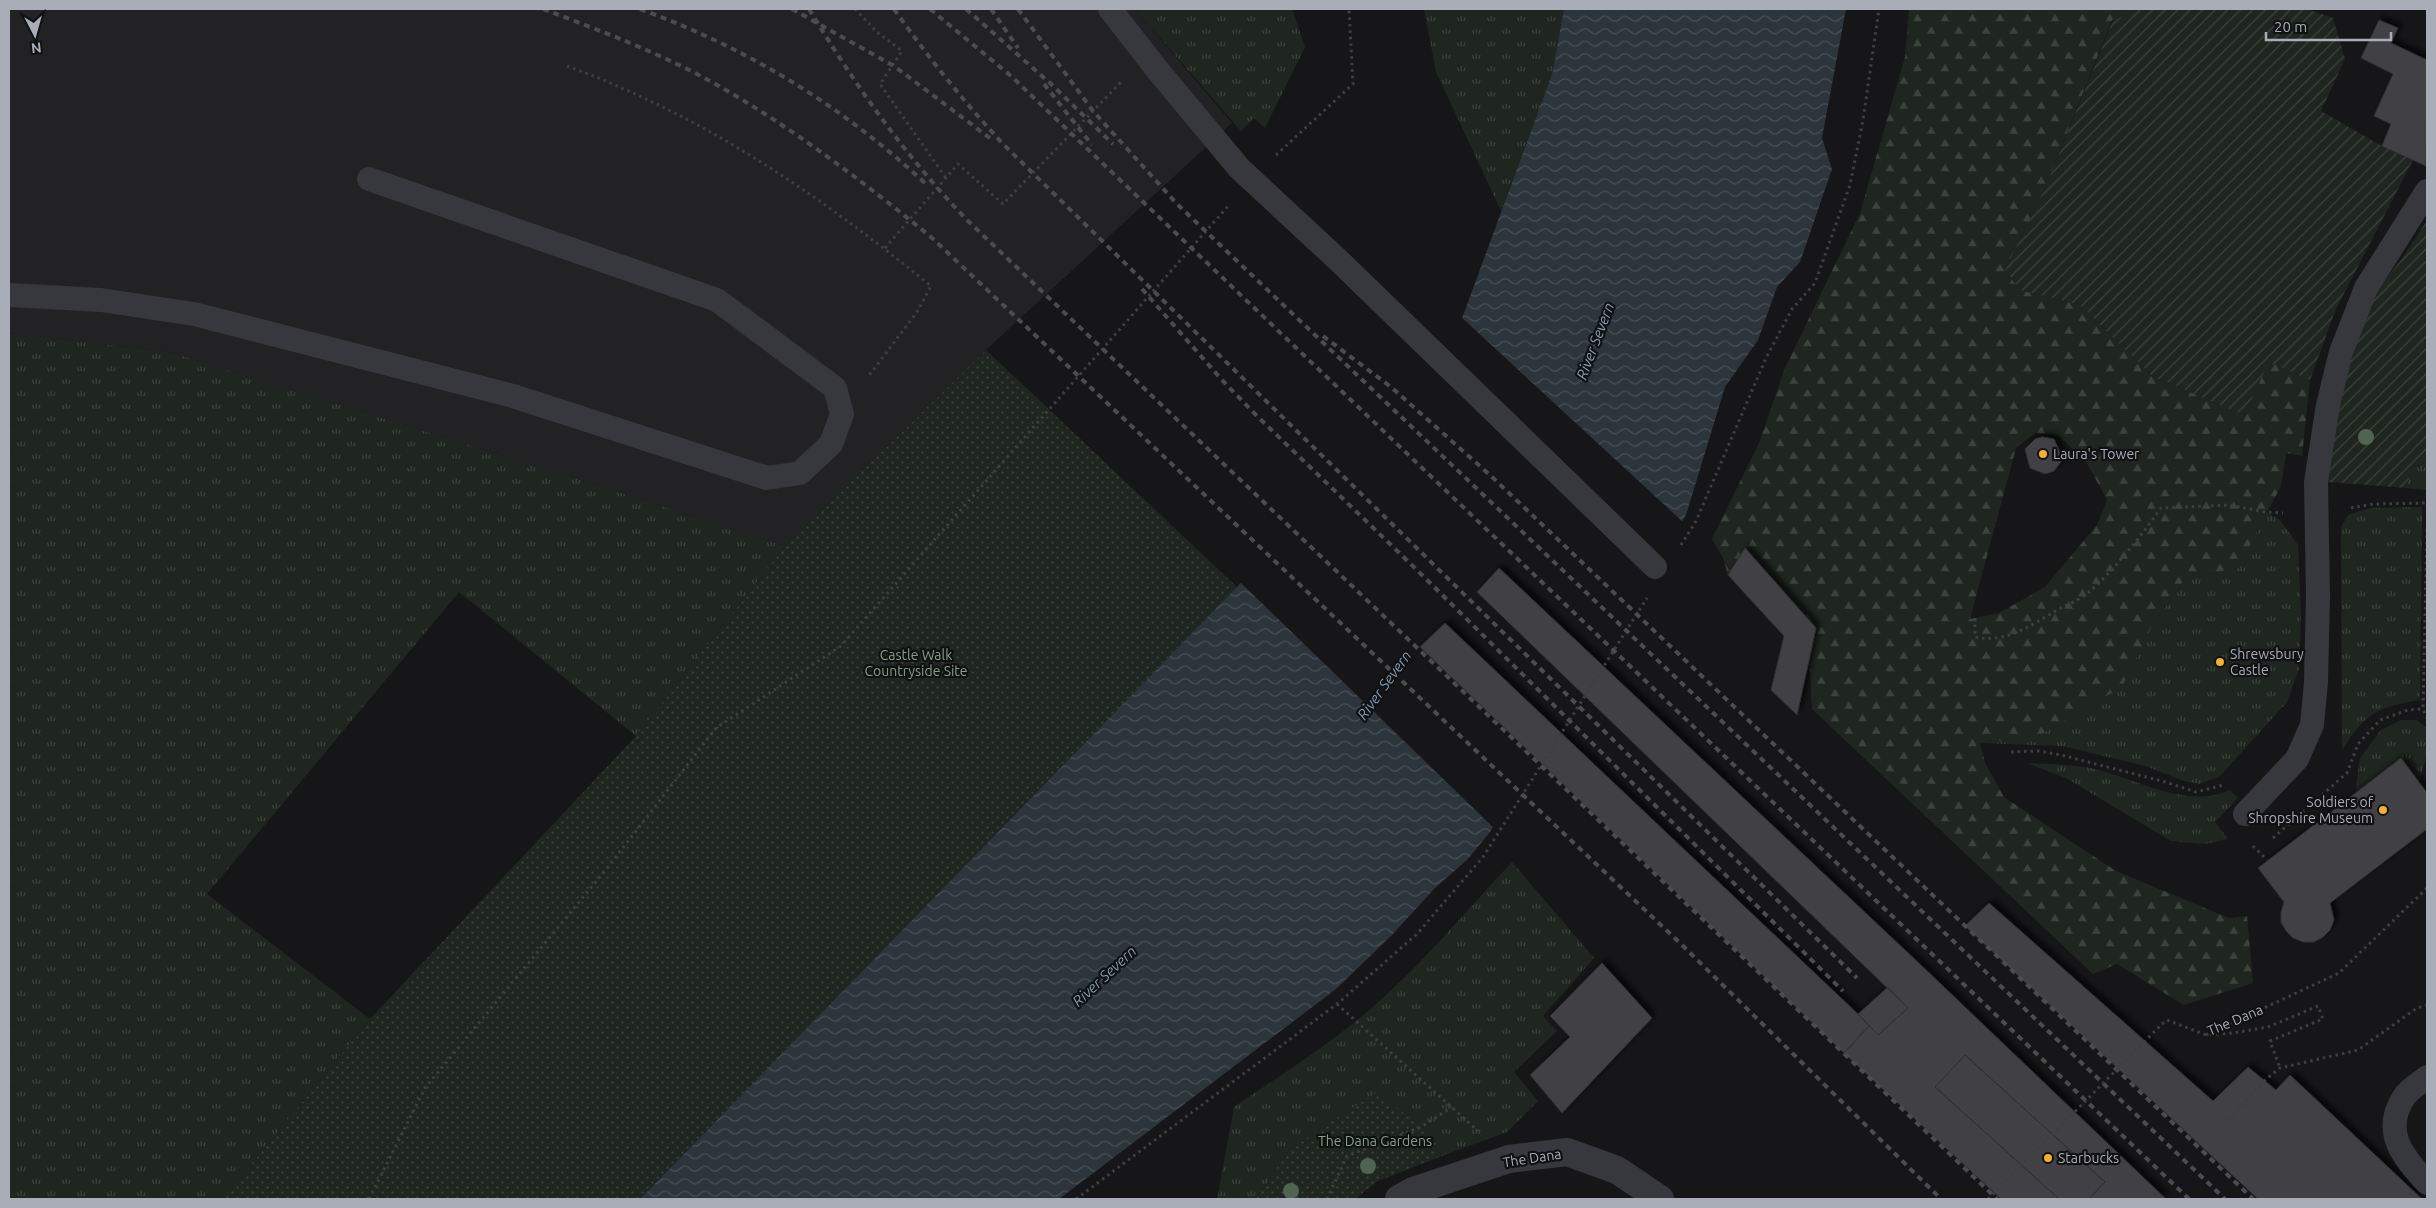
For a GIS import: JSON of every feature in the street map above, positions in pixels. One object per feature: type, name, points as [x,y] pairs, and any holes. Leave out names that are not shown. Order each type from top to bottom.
[{"type":"street","name":"The Dana","points":[[1398,1199],[1414,1191],[1509,1159],[1567,1152],[1617,1170],[1660,1199]]},
{"type":"lane","points":[[1110,9],[1239,168],[1336,258],[1655,567]]},
{"type":"lane","points":[[9,295],[101,300],[194,314],[513,396],[767,478],[800,473],[831,444],[842,414],[835,388],[717,300],[369,179]]},
{"type":"lane","points":[[2245,814],[2297,759],[2312,725],[2316,682],[2318,514],[2316,482],[2328,405],[2341,352],[2366,288],[2427,191]]},
{"type":"lane","points":[[2427,1077],[2404,1096],[2396,1113],[2395,1138],[2404,1157],[2427,1183]]},
{"type":"path","points":[[855,9],[877,32],[902,51],[880,84],[946,178]]},
{"type":"path","points":[[1269,162],[1354,84],[1349,9]]},
{"type":"path","points":[[1680,546],[1696,521],[1766,358],[1792,309],[1815,283],[1850,185],[1863,120],[1879,9]]},
{"type":"path","points":[[567,66],[618,85],[724,138],[778,171],[885,248],[931,286],[918,312],[865,382],[835,388]]},
{"type":"path","points":[[885,248],[958,164],[1004,205],[1127,75]]},
{"type":"path","points":[[369,1199],[425,1088],[608,867],[716,728],[841,646],[1236,197]]},
{"type":"path","points":[[1975,618],[1975,637],[1987,640],[2002,637],[2022,630],[2088,592],[2139,538],[2161,508],[2230,504],[2265,512],[2318,514],[2373,504],[2427,503]]},
{"type":"path","points":[[2427,529],[2423,709],[2427,718]]},
{"type":"path","points":[[1076,1199],[1338,1004],[1417,934],[1483,857],[1648,596]]},
{"type":"path","points":[[2011,752],[2039,751],[2060,755],[2162,781],[2196,792],[2227,784]]},
{"type":"path","name":"The Dana","points":[[1988,1199],[2167,1020],[2206,1035],[2339,973],[2427,888]]},
{"type":"path","points":[[1338,1004],[1484,1136]]},
{"type":"path","points":[[2229,1120],[2265,1080],[2280,1068],[2358,1050],[2417,1008],[2427,1005]]},
{"type":"path","points":[[2206,1035],[2268,1027],[2318,1006],[2324,1020],[2270,1041],[2280,1068]]},
{"type":"path","points":[[1327,1199],[1347,1156],[1421,1127],[1452,1107]]},
{"type":"shaded area","points":[[9,9],[1135,9],[1232,123],[986,350],[785,546],[572,477],[169,352],[9,333]]},
{"type":"green space","points":[[1135,9],[1292,9],[1305,47],[1265,128],[1254,118],[1241,131]]},
{"type":"green space","points":[[1424,9],[1564,9],[1552,74],[1501,211],[1436,72]]},
{"type":"green space","points":[[1909,9],[2141,9],[2112,20],[2045,188],[2005,270],[2020,290],[2080,305],[2152,376],[2244,415],[2269,361],[2310,380],[2302,456],[2286,453],[2281,486],[2238,568],[2184,580],[2151,628],[2122,687],[2038,736],[1980,743],[1985,763],[2004,797],[2116,871],[2229,918],[2247,916],[2253,983],[2184,1005],[2117,964],[2093,974],[1812,709],[1809,658],[1816,628],[1745,548],[1728,575],[1723,558],[1712,539],[1759,443],[1784,370],[1860,213],[1905,57]],"holes":[[[2035,433],[2058,435],[2087,463],[2107,500],[2097,525],[2045,587],[1999,613],[1970,619],[2016,448]]]},
{"type":"green space","points":[[2141,9],[2307,9],[2333,18],[2345,59],[2321,111],[2382,146],[2413,160],[2336,309],[2310,380],[2269,362],[2244,415],[2152,376],[2080,305],[2020,290],[2005,270],[2045,188],[2113,20]]},
{"type":"green space","points":[[2427,221],[2427,452],[2414,463],[2406,488],[2328,482],[2331,413],[2374,294],[2400,261]]},
{"type":"green space","points":[[9,333],[169,352],[572,477],[785,546],[636,736],[459,592],[207,894],[370,1019],[223,1199],[9,1199]]},
{"type":"green space","name":"Castle Walk Countryside Site","points":[[986,350],[1237,587],[640,1199],[223,1199],[370,1019],[636,736],[785,546]]},
{"type":"green space","points":[[2427,452],[2427,490],[2406,488],[2414,463]]},
{"type":"green space","points":[[2422,507],[2420,700],[2383,709],[2374,714],[2358,728],[2342,750],[2341,527],[2348,515],[2370,508]]},
{"type":"green space","points":[[2265,512],[2280,520],[2298,545],[2301,614],[2299,669],[2287,702],[2220,776],[2200,784],[2184,781],[2145,766],[2063,746],[1980,743],[2038,736],[2067,718],[2151,628],[2184,580],[2238,568]]},
{"type":"green space","points":[[2401,720],[2417,720],[2427,728],[2426,757],[2419,783],[2400,759],[2355,794],[2360,758],[2381,730]]},
{"type":"green space","points":[[2027,763],[2085,767],[2176,794],[2212,795],[2230,790],[2238,798],[2215,822],[2228,839],[2205,844],[2171,841],[2066,778]]},
{"type":"green space","points":[[1512,862],[1594,958],[1543,1016],[1557,1031],[1514,1072],[1538,1101],[1507,1132],[1442,1156],[1421,1127],[1290,1149],[1256,1199],[1217,1199],[1234,1107],[1319,1049],[1387,995],[1424,958]]},
{"type":"green space","name":"The Dana Gardens","points":[[1377,1092],[1421,1127],[1442,1156],[1378,1181],[1355,1199],[1256,1199],[1290,1149]]},
{"type":"water","name":"River Severn","points":[[1564,9],[1846,9],[1822,138],[1832,169],[1800,262],[1777,287],[1758,340],[1725,387],[1686,515],[1490,832],[1467,860],[1435,888],[1391,936],[1336,989],[1059,1199],[640,1199],[1237,587],[1443,370],[1552,74]]},
{"type":"pier","points":[[1460,316],[1684,523],[1495,829],[1239,581],[1441,369]]},
{"type":"building","points":[[2379,20],[2398,28],[2391,43],[2427,60],[2426,166],[2382,146],[2391,124],[2374,116],[2393,74],[2361,58]]},
{"type":"building","name":"Laura's Tower","points":[[2042,437],[2054,439],[2063,459],[2054,471],[2045,474],[2030,468],[2025,449],[2035,439]]},
{"type":"building","points":[[1745,548],[1816,628],[1797,715],[1771,690],[1784,636],[1728,575]]},
{"type":"building","points":[[1499,568],[1922,966],[2166,1199],[2089,1199],[2105,1182],[1965,1055],[1935,1087],[2059,1199],[2001,1199],[1844,1053],[1869,1026],[1878,1035],[1908,1008],[1477,592]]},
{"type":"building","points":[[1445,623],[1858,1014],[1869,1026],[1844,1053],[1420,647]]},
{"type":"building","name":"Soldiers of Shropshire Museum","points":[[2401,758],[2427,793],[2427,829],[2330,903],[2334,920],[2330,930],[2323,937],[2314,942],[2303,942],[2293,938],[2281,922],[2284,902],[2258,868]]},
{"type":"building","points":[[1989,903],[2213,1101],[2248,1067],[2276,1090],[2290,1075],[2422,1199],[2258,1199],[1965,926]]},
{"type":"building","points":[[1602,963],[1652,1018],[1562,1113],[1530,1075],[1570,1037],[1550,1016]]},
{"type":"building","points":[[1888,987],[1908,1008],[1878,1035],[1858,1014]]},
{"type":"building","points":[[1965,1055],[2105,1182],[2089,1199],[2059,1199],[1935,1087]]},
{"type":"railway","points":[[543,9],[649,51],[690,70],[739,98],[824,154],[931,237],[1681,944],[1941,1199]]},
{"type":"railway","points":[[640,9],[718,42],[791,81],[860,128],[925,183]]},
{"type":"railway","points":[[792,9],[894,66],[991,139]]},
{"type":"railway","points":[[809,9],[882,120],[923,172],[968,221],[1997,1199]]},
{"type":"railway","points":[[894,9],[947,79],[1004,145],[1857,978]]},
{"type":"railway","points":[[930,9],[1011,76],[2189,1199]]},
{"type":"railway","points":[[966,9],[1050,83],[1113,144]]},
{"type":"railway","points":[[991,9],[1018,48]]},
{"type":"railway","points":[[1018,9],[1093,111],[1177,204],[2225,1199]]},
{"type":"railway","points":[[1044,84],[1092,145]]},
{"type":"railway","points":[[1142,289],[1222,380],[1256,415],[1418,571],[1843,991]]},
{"type":"railway","points":[[1323,336],[1391,387],[1491,476],[2253,1199]]},
{"type":"place","name":"Laura's Tower","points":[[2043,454]]},
{"type":"place","name":"Shrewsbury Castle","points":[[2220,662]]},
{"type":"place","name":"Soldiers of Shropshire Museum","points":[[2383,810]]},
{"type":"place","name":"Starbucks","points":[[2048,1158]]}]
